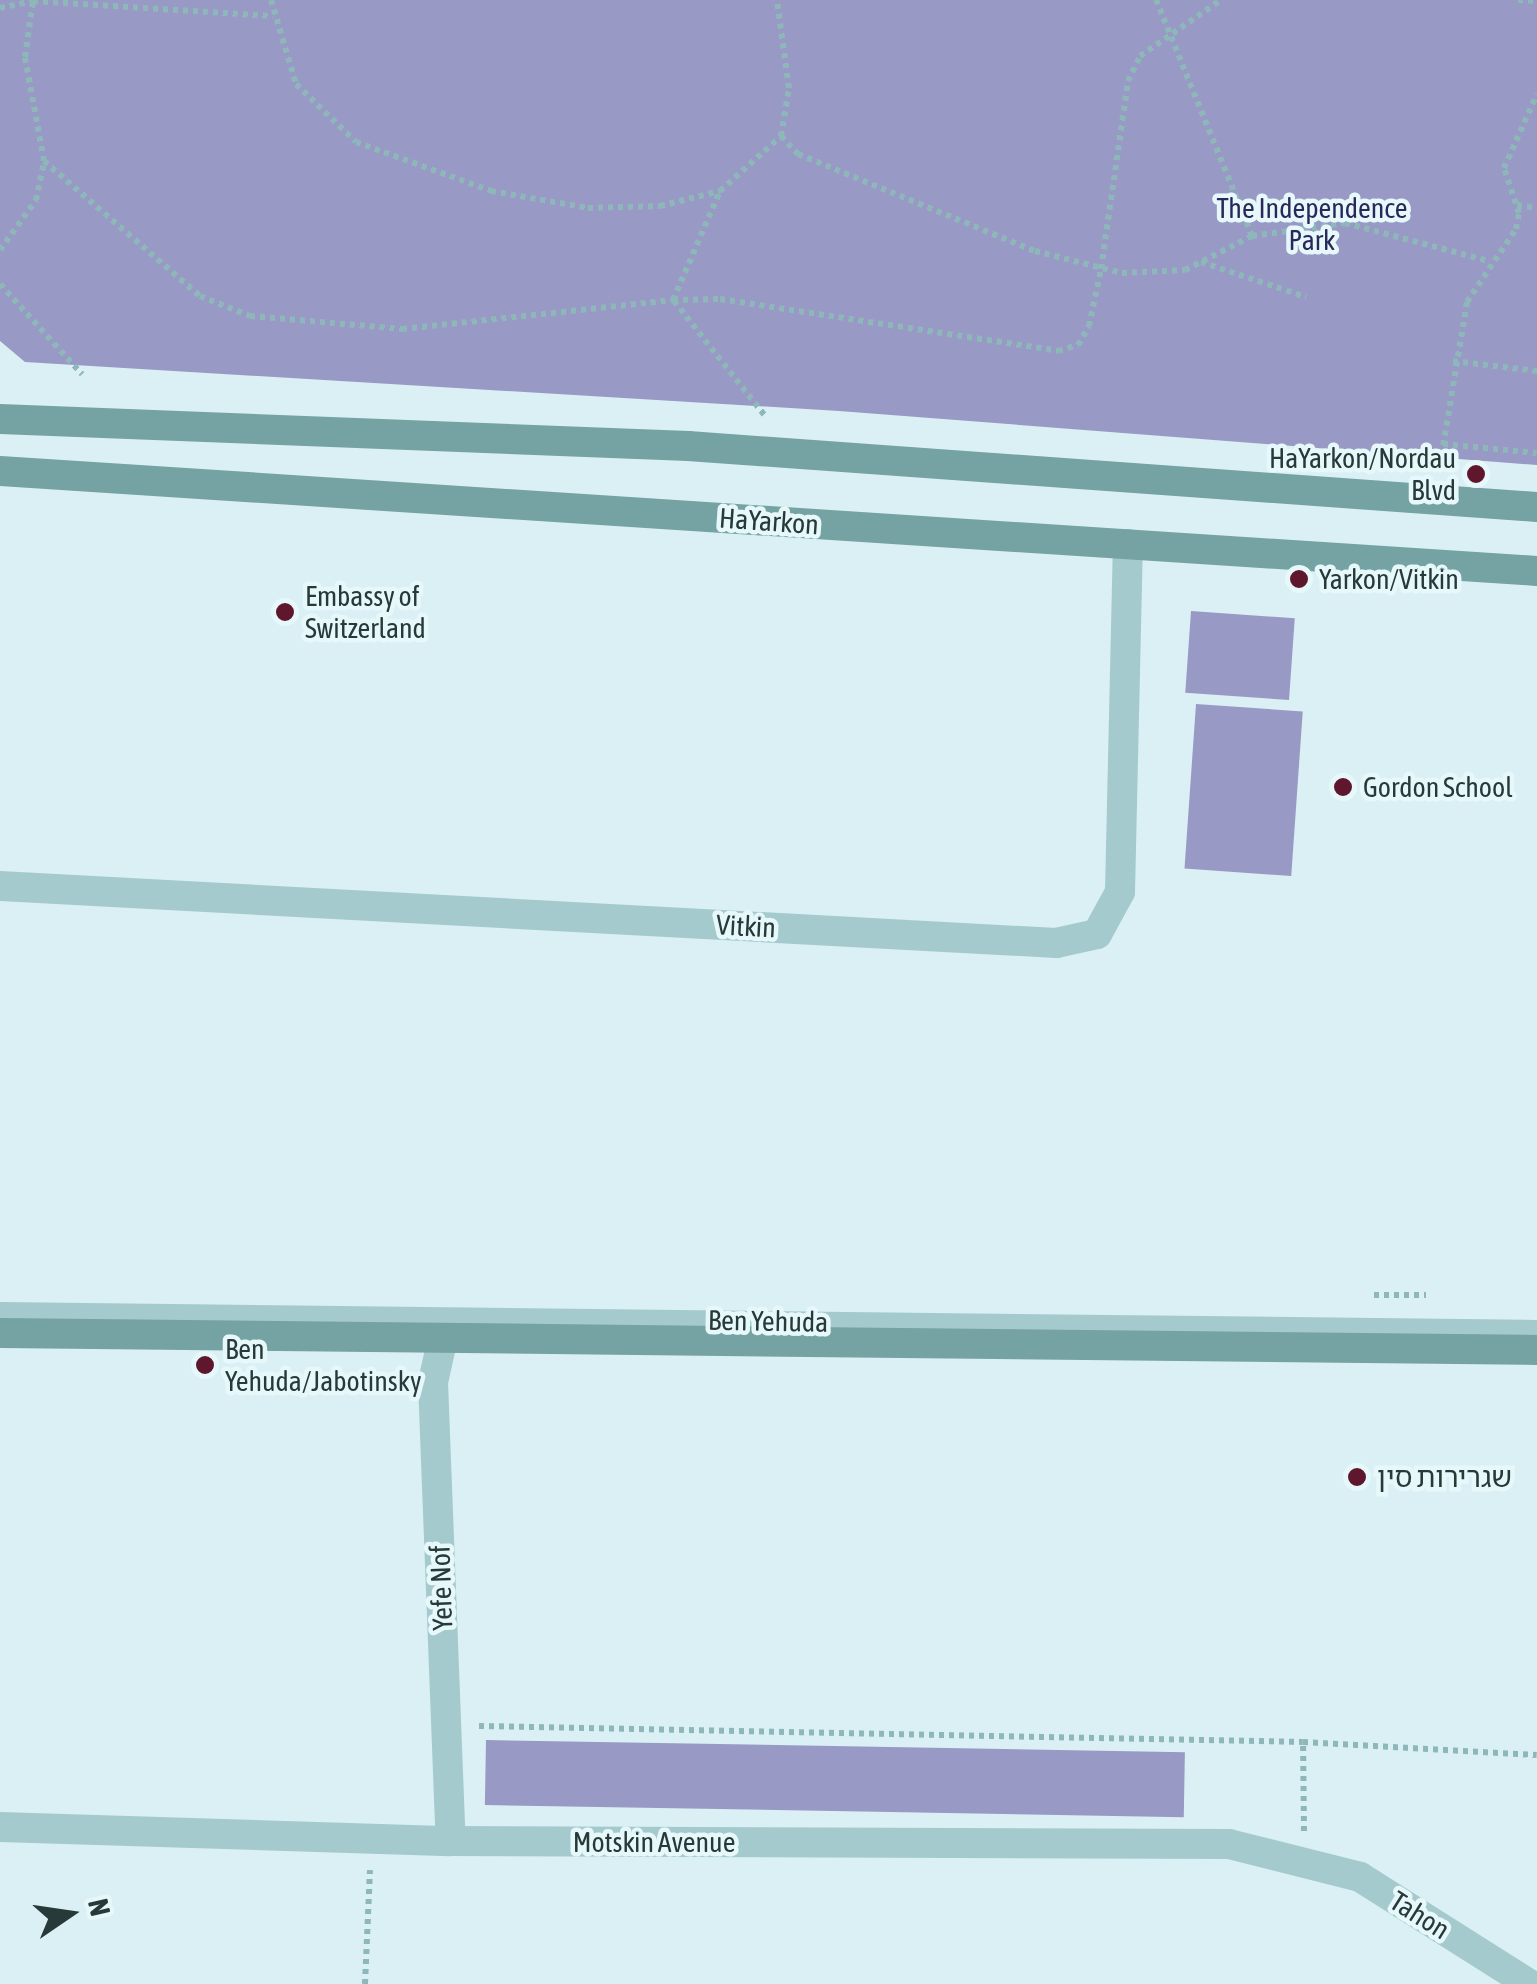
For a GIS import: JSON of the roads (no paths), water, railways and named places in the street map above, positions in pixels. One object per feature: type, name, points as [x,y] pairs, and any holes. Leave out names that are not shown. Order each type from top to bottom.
[{"type":"main road","points":[[0,419],[688,446],[1537,507]]},
{"type":"main road","name":"HaYarkon","points":[[0,471],[1537,571]]},
{"type":"main road","name":"Ben Yehuda","points":[[0,1333],[1537,1350]]},
{"type":"street","name":"Vitkin","points":[[0,886],[1056,942],[1096,934],[1120,892],[1128,544]]},
{"type":"street","name":"Yefe Nof","points":[[443,1337],[433,1382],[451,1841]]},
{"type":"street","name":"Motskin Avenue","points":[[0,1827],[451,1841],[1229,1844],[1305,1863]]},
{"type":"street","name":"Tahon","points":[[1305,1863],[1360,1877],[1529,1984]]},
{"type":"lane","name":"Ben Yehuda","points":[[0,1312],[1537,1330]]},
{"type":"place","name":"HaYarkon/Nordau Blvd","points":[[1476,474]]},
{"type":"place","name":"Yarkon/Vitkin","points":[[1299,579]]},
{"type":"place","name":"Embassy of Switzerland","points":[[285,612]]},
{"type":"place","name":"Gordon School","points":[[1343,787]]},
{"type":"place","name":"Ben Yehuda/Jabotinsky","points":[[205,1365]]},
{"type":"place","name":"שגרירות סין","points":[[1357,1477]]},
{"type":"park label","name":"The Independence Park","points":[[1312,224]]}]
